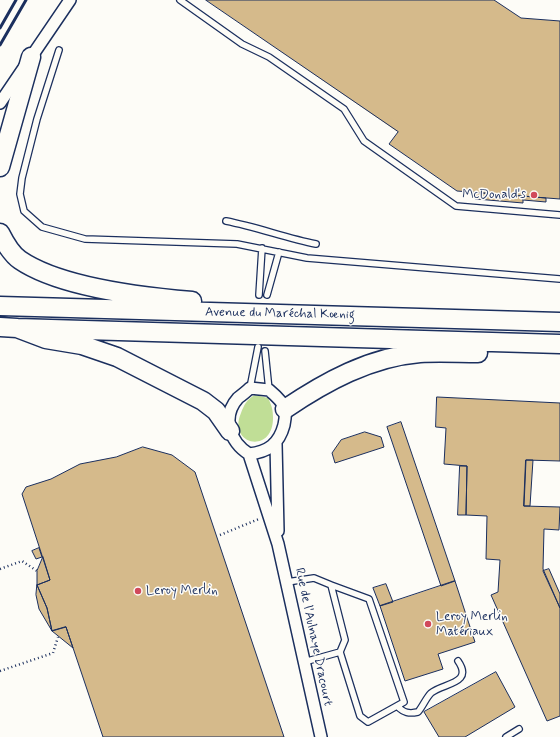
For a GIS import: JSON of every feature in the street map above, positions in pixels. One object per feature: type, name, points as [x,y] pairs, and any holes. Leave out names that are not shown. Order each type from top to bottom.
[{"type":"main road","points":[[0,167],[31,57]]},
{"type":"main road","points":[[0,233],[5,243],[19,259],[40,271],[78,284],[167,299],[195,302],[210,313]]},
{"type":"main road","name":"Avenue du Maréchal Kœnig","points":[[0,306],[560,322]]},
{"type":"main road","points":[[8,327],[46,339],[82,345],[117,357],[164,380],[210,406],[216,411],[230,431]]},
{"type":"main road","name":"Avenue du Maréchal Kœnig","points":[[8,327],[560,344]]},
{"type":"main road","points":[[285,409],[324,385],[367,364],[393,357],[420,353],[482,353],[497,342]]},
{"type":"street","points":[[0,103],[70,0]]},
{"type":"street","points":[[250,388],[269,390],[285,409],[286,419],[276,444],[259,453],[249,454],[241,449],[230,431],[232,409],[238,399],[250,388]]},
{"type":"street","name":"Rue de l'Aulnaye Dracourt","points":[[276,444],[278,544]]},
{"type":"street","name":"Rue de l'Aulnaye Dracourt","points":[[249,454],[278,544],[303,662],[321,737]]},
{"type":"lane","points":[[180,0],[242,44],[269,57],[344,109],[364,141],[456,206],[560,215]]},
{"type":"lane","points":[[59,50],[37,119],[22,178],[20,194],[24,211],[42,227],[85,239],[237,244],[307,258],[560,279]]},
{"type":"lane","points":[[226,221],[255,227],[284,238],[316,244]]},
{"type":"lane","points":[[259,295],[262,248]]},
{"type":"lane","points":[[267,295],[279,252]]},
{"type":"lane","points":[[250,388],[258,347]]},
{"type":"lane","points":[[265,350],[269,390]]},
{"type":"lane","points":[[287,582],[314,578],[369,600],[404,702],[368,722],[360,716],[340,652],[345,640],[331,585]]},
{"type":"lane","points":[[303,662],[340,652]]},
{"type":"lane","points":[[397,706],[402,711],[410,714],[418,712],[430,694],[456,682],[461,677],[462,667],[458,661]]},
{"type":"lane","points":[[506,737],[519,729]]},
{"type":"path","points":[[220,535],[263,517]]},
{"type":"path","points":[[0,569],[22,561],[38,571]]},
{"type":"path","points":[[0,671],[53,653],[58,638]]},
{"type":"green space","points":[[255,395],[268,398],[273,413],[271,430],[266,437],[259,441],[252,441],[245,438],[240,432],[238,424],[245,405],[250,398]]},
{"type":"building","points":[[206,0],[494,0],[521,18],[560,21],[560,199],[457,191],[389,144],[398,132]]},
{"type":"building","points":[[469,192],[523,196],[523,203],[476,199]]},
{"type":"building","points":[[523,196],[546,198],[546,202],[523,200]]},
{"type":"building","points":[[437,397],[560,403],[560,461],[526,460],[524,506],[560,507],[559,530],[544,529],[543,569],[560,608],[560,716],[547,721],[491,595],[498,592],[500,560],[486,559],[487,516],[466,515],[467,466],[444,464],[446,428],[436,427]]},
{"type":"building","points":[[401,422],[455,581],[441,586],[387,427]]},
{"type":"building","points":[[365,432],[381,437],[384,447],[335,463],[332,453],[341,440]]},
{"type":"building","name":"Leroy Merlin","points":[[143,447],[172,455],[195,472],[284,737],[103,737],[66,627],[52,631],[47,608],[37,585],[50,580],[22,494],[26,487],[51,479],[80,464],[116,457]]},
{"type":"building","points":[[526,460],[533,460],[530,506],[524,506]]},
{"type":"building","points":[[460,466],[467,466],[466,515],[458,515]]},
{"type":"building","points":[[39,548],[42,557],[36,559],[32,551]]},
{"type":"building","points":[[43,557],[50,580],[37,585],[37,571]]},
{"type":"building","points":[[549,569],[560,594],[560,608],[543,571]]},
{"type":"building","name":"Leroy Merlin Matériaux","points":[[455,581],[475,642],[438,654],[443,669],[405,681],[380,606]]},
{"type":"building","points":[[386,584],[393,602],[380,606],[373,588]]},
{"type":"building","points":[[37,585],[47,608],[52,631],[39,609],[36,595]]},
{"type":"building","points":[[66,627],[73,648],[52,631]]},
{"type":"building","points":[[496,672],[515,707],[465,737],[439,737],[424,712]]},
{"type":"railway","points":[[0,28],[16,0]]},
{"type":"railway","points":[[0,45],[26,0]]},
{"type":"place","name":"McDonald's","points":[[534,195]]},
{"type":"place","name":"Leroy Merlin","points":[[138,591]]},
{"type":"place","name":"Leroy Merlin Matériaux","points":[[428,624]]}]
